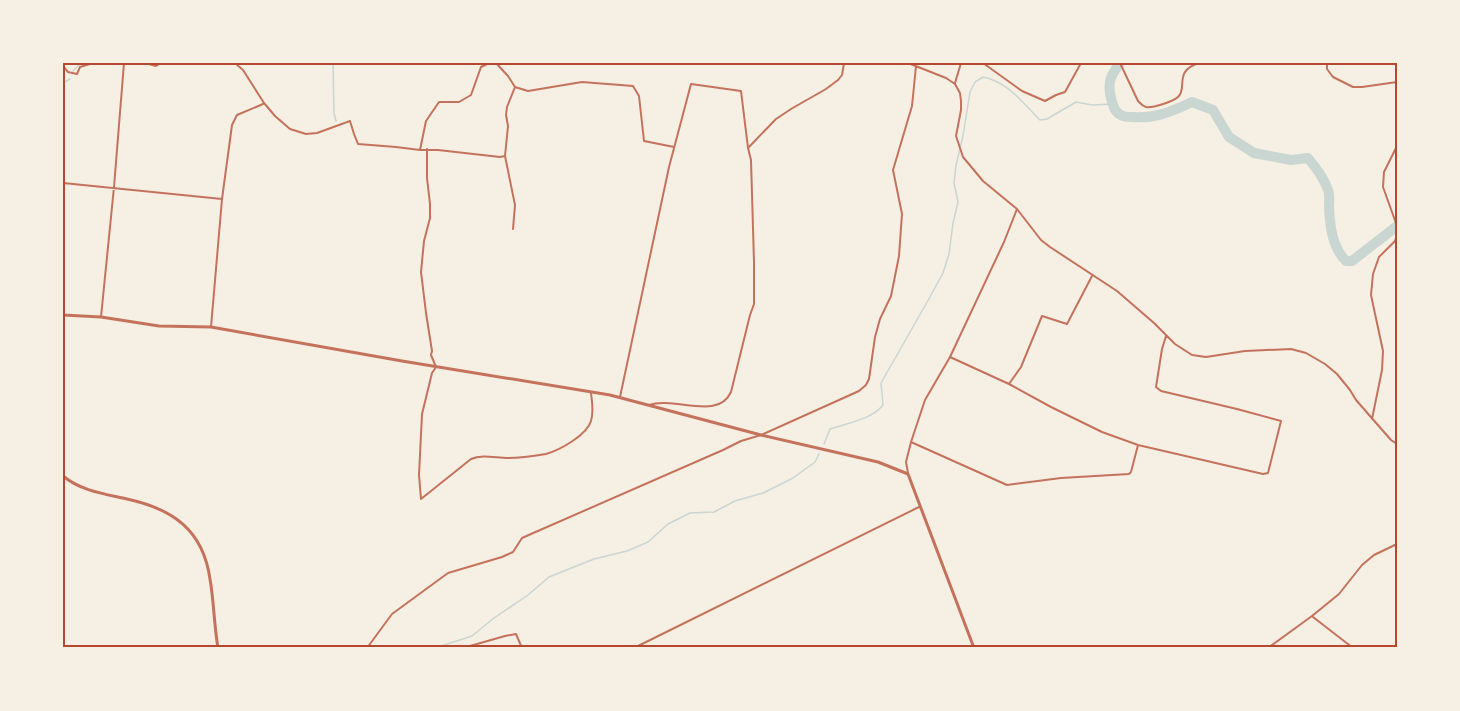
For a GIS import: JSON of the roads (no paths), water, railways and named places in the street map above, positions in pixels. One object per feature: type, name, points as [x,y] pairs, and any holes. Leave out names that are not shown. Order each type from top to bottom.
[{"type":"street","points":[[63,66],[68,72],[77,74],[80,67],[93,63]]},
{"type":"street","points":[[101,317],[124,63]]},
{"type":"street","points":[[145,63],[156,66],[161,63]]},
{"type":"street","points":[[235,63],[243,70],[264,103],[287,127],[306,134],[328,130],[350,121],[358,144],[500,158],[505,156]]},
{"type":"street","points":[[420,150],[426,120],[439,102],[459,102],[471,95],[481,67],[489,63]]},
{"type":"street","points":[[496,63],[515,87],[528,91],[582,82],[633,86],[639,96],[644,141],[674,147]]},
{"type":"street","points":[[748,148],[776,119],[834,83],[842,75],[844,63]]},
{"type":"street","points":[[908,63],[946,78],[955,84],[961,101],[956,136],[963,157],[983,181],[1017,209],[1041,240],[1117,291],[1175,344],[1192,355],[1206,357],[1245,351],[1291,349],[1306,353],[1337,374],[1372,419],[1397,444]]},
{"type":"street","points":[[955,84],[961,63]]},
{"type":"street","points":[[982,63],[1022,91],[1045,101],[1065,92],[1081,63]]},
{"type":"street","points":[[1120,63],[1138,101],[1147,107],[1165,104],[1178,97],[1181,94],[1182,80],[1189,66],[1199,63]]},
{"type":"street","points":[[1327,63],[1327,69],[1333,77],[1353,87],[1397,82]]},
{"type":"street","points":[[367,648],[392,614],[448,573],[502,557],[513,552],[522,538],[741,441],[761,435],[859,391],[866,385],[872,367],[875,337],[880,319],[891,296],[899,256],[902,214],[893,170],[912,106],[916,66]]},
{"type":"street","points":[[620,397],[674,147],[691,84],[741,91],[751,160],[754,304],[731,392],[727,400],[719,404],[699,408],[681,403],[649,405]]},
{"type":"street","points":[[513,229],[515,205],[505,156],[507,107],[515,87]]},
{"type":"street","points":[[211,327],[222,198],[232,125],[237,115],[264,103]]},
{"type":"street","points":[[1397,146],[1384,172],[1383,187],[1397,226]]},
{"type":"street","points":[[427,149],[430,218],[424,241],[421,272],[431,355],[436,367]]},
{"type":"street","points":[[63,183],[222,198]]},
{"type":"street","points":[[974,648],[920,507],[906,462],[925,400],[950,357],[1005,242],[1017,209]]},
{"type":"street","points":[[1372,419],[1382,370],[1383,351],[1371,295],[1373,274],[1379,257],[1395,241],[1397,235]]},
{"type":"street","points":[[1009,384],[1021,367],[1042,316],[1067,324],[1092,275]]},
{"type":"street","points":[[63,315],[101,317],[159,326],[211,327],[620,397],[761,435],[878,462],[908,474]]},
{"type":"street","points":[[950,357],[1009,384],[1102,432],[1138,445],[1263,474],[1268,473],[1281,421],[1161,391],[1156,387],[1166,336]]},
{"type":"street","points":[[436,367],[432,373],[422,414],[419,475],[421,499],[476,457],[532,456],[549,453],[569,443],[590,424],[593,404],[591,392]]},
{"type":"street","points":[[911,442],[1007,485],[1061,478],[1130,474],[1138,445]]},
{"type":"street","points":[[63,476],[76,485],[97,492],[149,504],[173,516],[184,525],[202,549],[206,563],[210,578],[218,648]]},
{"type":"street","points":[[634,648],[920,507]]},
{"type":"street","points":[[1268,648],[1339,594],[1362,565],[1374,555],[1397,544]]},
{"type":"street","points":[[1312,616],[1353,648]]},
{"type":"street","points":[[463,648],[516,634],[522,648]]},
{"type":"waterway","points":[[73,71],[81,63]]},
{"type":"waterway","points":[[333,63],[336,121]]},
{"type":"waterway","points":[[1120,63],[1112,75],[1109,87],[1113,106],[1122,116],[1156,116],[1192,102],[1213,110],[1229,137],[1254,153],[1291,160],[1308,158],[1322,177],[1328,190],[1333,236],[1346,261],[1352,261],[1397,226]]},
{"type":"waterway","points":[[824,444],[830,429],[865,418],[883,405],[881,383],[943,273],[949,254],[958,202],[954,183],[956,165],[970,92],[975,82],[983,77],[1000,83],[1040,120],[1047,119],[1076,102],[1092,105],[1113,104]]},
{"type":"waterway","points":[[63,83],[70,79]]},
{"type":"waterway","points":[[435,648],[472,636],[549,577],[594,559],[627,551],[648,542],[668,524],[690,513],[714,512],[735,501],[763,493],[793,478],[815,462],[819,454]]}]
